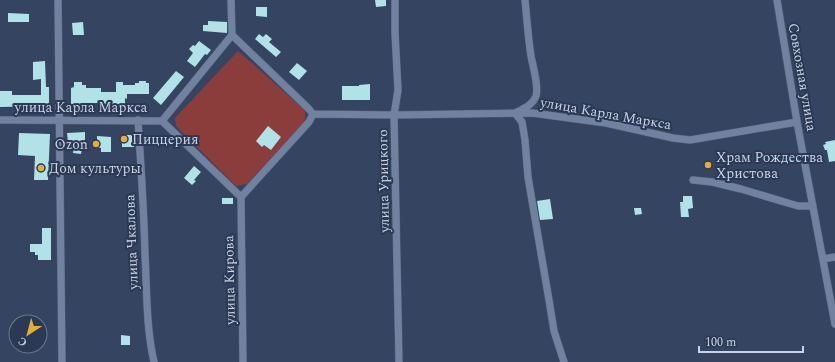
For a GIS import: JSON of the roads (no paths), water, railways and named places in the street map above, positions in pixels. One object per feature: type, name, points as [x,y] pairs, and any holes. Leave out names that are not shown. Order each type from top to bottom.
[{"type":"street","points":[[58,0],[62,362]]},
{"type":"street","points":[[231,0],[232,35],[162,121],[241,197],[309,122],[313,114],[232,35]]},
{"type":"street","name":"улица Урицкого","points":[[395,0],[398,90],[394,115],[399,362]]},
{"type":"street","points":[[525,0],[537,92],[533,102],[515,113],[522,122],[528,177],[548,300],[554,331],[564,362]]},
{"type":"street","name":"Совхозная улица","points":[[777,0],[797,122],[835,324]]},
{"type":"street","name":"улица Карла Маркса","points":[[313,114],[394,115],[532,113],[606,124],[673,138],[690,140],[797,122]]},
{"type":"street","name":"улица Карла Маркса","points":[[0,120],[162,121]]},
{"type":"street","name":"улица Чкалова","points":[[138,120],[147,306],[154,362]]},
{"type":"street","points":[[692,180],[712,182],[741,189],[798,206],[813,206]]},
{"type":"street","name":"улица Кирова","points":[[241,197],[243,362]]},
{"type":"street","points":[[823,259],[835,257]]},
{"type":"place","name":"Пиццерия","points":[[124,139]]},
{"type":"place","name":"Ozon","points":[[96,144]]},
{"type":"place","name":"Храм Рождества Христова","points":[[708,165]]},
{"type":"place","name":"Дом культуры","points":[[41,168]]}]
